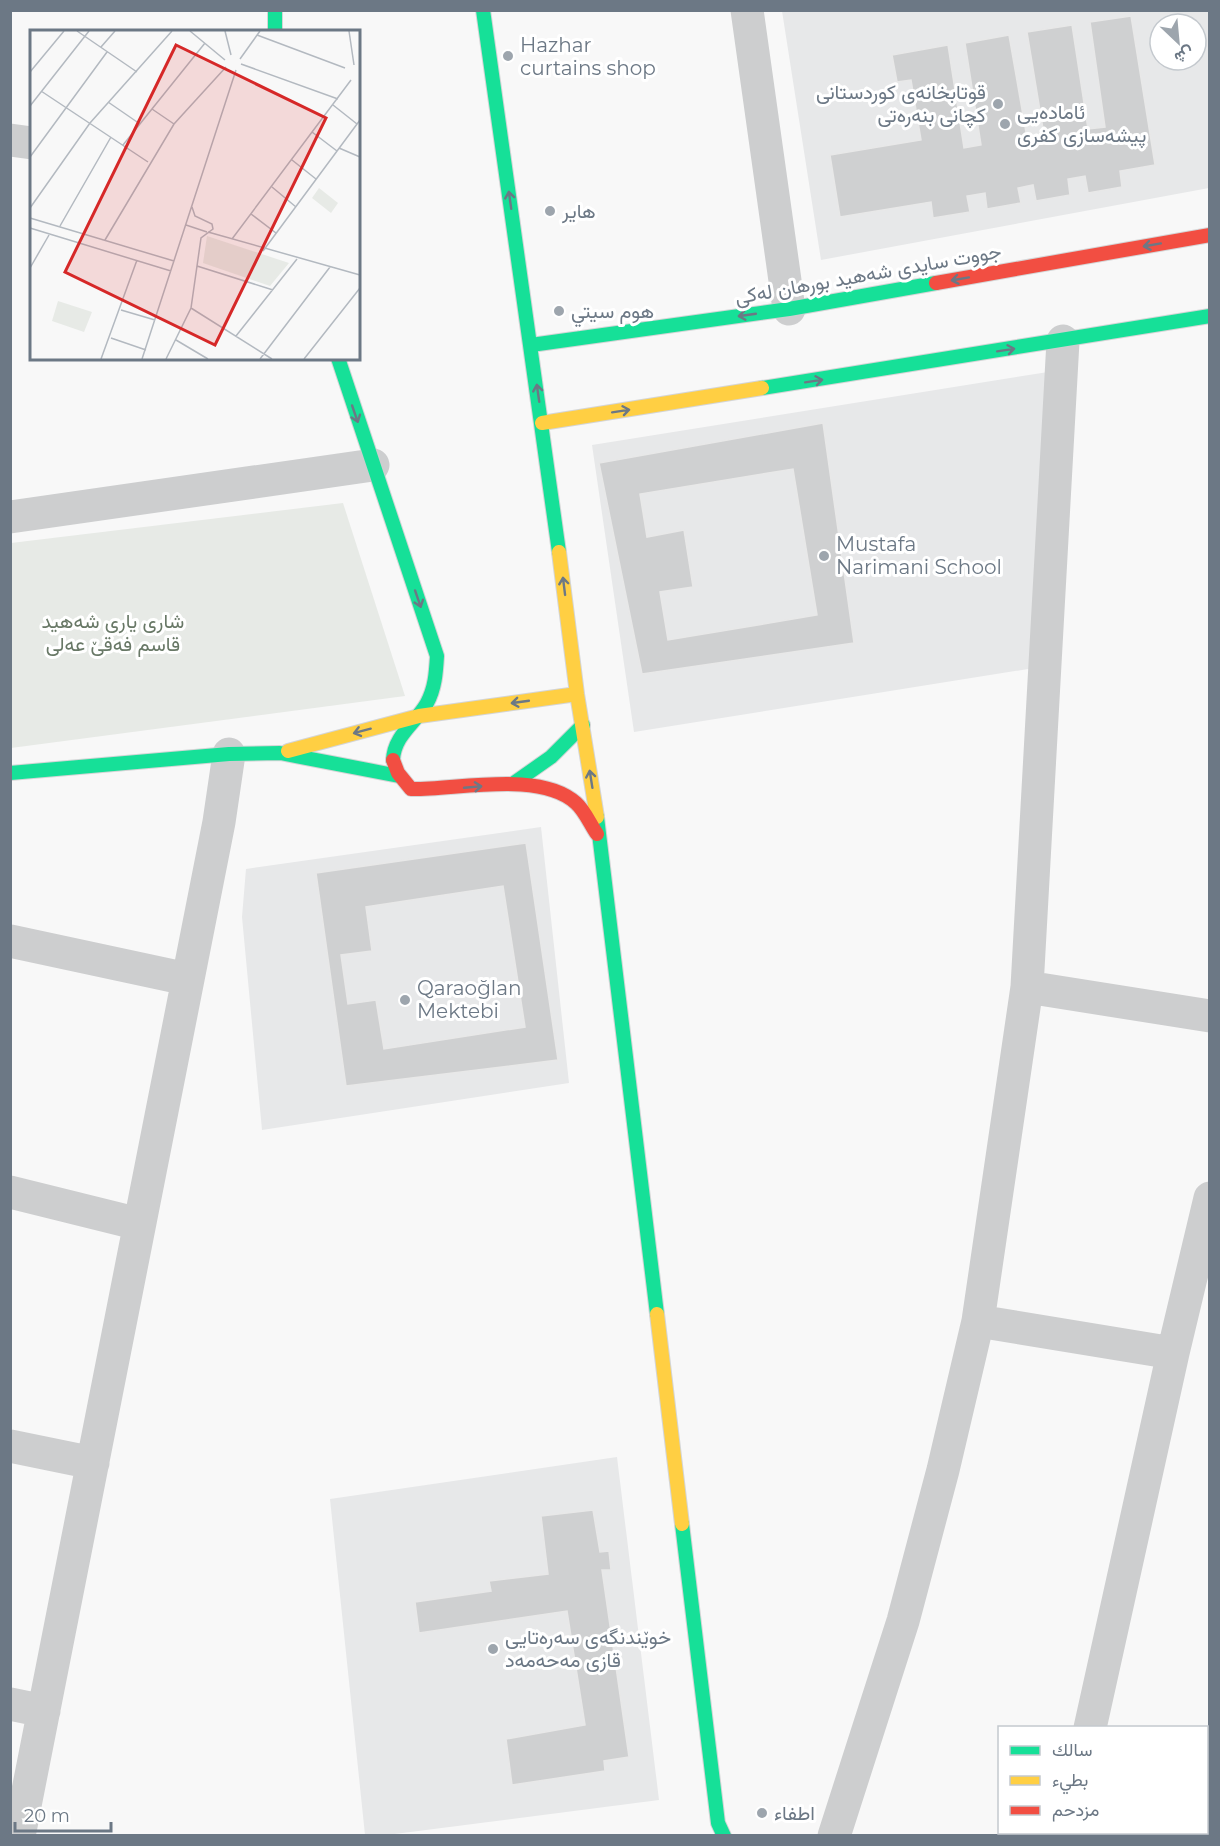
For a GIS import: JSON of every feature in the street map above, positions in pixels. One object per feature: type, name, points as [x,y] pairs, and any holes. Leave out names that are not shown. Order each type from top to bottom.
[{"type":"main road","points":[[275,10],[275,30]]},
{"type":"main road","points":[[483,10],[582,725],[600,837],[718,1823],[724,1836]]},
{"type":"main road","name":"جووت سایدی شەهید بورهان لەکی","points":[[531,345],[789,309],[1209,235]]},
{"type":"main road","points":[[542,423],[1209,316]]},
{"type":"main road","points":[[339,360],[437,656],[433,690],[419,716],[396,740],[391,760],[399,776],[411,789],[432,790],[514,783],[547,788],[574,801],[600,837]]},
{"type":"main road","points":[[280,753],[419,716],[578,694]]},
{"type":"main road","points":[[514,783],[551,757],[582,725]]},
{"type":"main road","points":[[10,773],[229,754],[280,753],[399,776]]},
{"type":"street","points":[[747,10],[789,309]]},
{"type":"street","points":[[10,140],[30,143]]},
{"type":"street","points":[[834,1836],[903,1621],[943,1470],[978,1321],[1027,987],[1063,341]]},
{"type":"street","points":[[10,517],[373,465]]},
{"type":"street","points":[[19,1836],[219,822],[229,754]]},
{"type":"street","points":[[10,941],[187,979]]},
{"type":"street","points":[[1027,987],[1209,1016]]},
{"type":"street","points":[[10,1192],[139,1224]]},
{"type":"street","points":[[1090,1726],[1173,1353],[1208,1208]]},
{"type":"street","points":[[978,1321],[1173,1353]]},
{"type":"street","points":[[10,1446],[93,1463]]},
{"type":"street","points":[[10,1704],[44,1711]]},
{"type":"shaded area","name":"ئامادەیی پیشەسازی کفری","points":[[782,11],[1209,11],[1209,188],[821,260]]},
{"type":"shaded area","name":"Mustafa Narimani School","points":[[1048,372],[1034,668],[634,732],[592,445]]},
{"type":"shaded area","name":"Qaraoğlan Mektebi","points":[[541,827],[569,1083],[262,1130],[242,917],[246,869]]},
{"type":"shaded area","name":"خوێندنگەی سەرەتایی قازی مەحەمەد","points":[[617,1457],[659,1800],[387,1835],[365,1835],[330,1499]]},
{"type":"green space","name":"شاری یاری شەهید قاسم فەقێ عەلی","points":[[343,503],[405,696],[11,748],[11,543]]},
{"type":"building","name":"قوتابخانەی کوردستانی کچانی بنەرەتی","points":[[1131,16],[1155,165],[1120,171],[1122,187],[1088,193],[1085,176],[1068,179],[1070,195],[1036,201],[1033,185],[1018,188],[1021,203],[987,209],[985,193],[967,196],[970,212],[933,218],[931,202],[840,217],[830,155],[921,140],[911,80],[897,82],[892,55],[948,45],[964,148],[981,145],[965,43],[1009,35],[1027,138],[1044,135],[1027,32],[1072,25],[1088,129],[1105,127],[1090,22]]},
{"type":"building","points":[[823,423],[854,643],[642,674],[599,463]],"holes":[[[793,469],[817,615],[668,640],[660,592],[693,587],[684,530],[647,537],[640,494]]]},
{"type":"building","points":[[526,843],[558,1060],[346,1086],[316,873]],"holes":[[[503,886],[525,1027],[384,1049],[376,1000],[348,1004],[341,955],[372,951],[366,907]]]},
{"type":"building","points":[[593,1510],[600,1552],[609,1551],[611,1570],[602,1570],[629,1757],[604,1761],[605,1771],[512,1785],[506,1739],[585,1725],[567,1611],[419,1633],[415,1602],[491,1591],[489,1581],[548,1574],[541,1516]]},
{"type":"traffic: fast","points":[[275,10],[275,30]]},
{"type":"traffic: fast","points":[[483,10],[559,552]]},
{"type":"traffic: fast","points":[[531,345],[789,309],[936,283]]},
{"type":"traffic: fast","points":[[762,388],[1210,316]]},
{"type":"traffic: fast","points":[[339,360],[437,656],[435,680],[430,697],[401,736],[394,751],[393,760]]},
{"type":"traffic: fast","points":[[514,783],[551,757],[583,725]]},
{"type":"traffic: fast","points":[[10,773],[229,754],[280,753],[399,776]]},
{"type":"traffic: fast","points":[[597,817],[657,1314]]},
{"type":"traffic: fast","points":[[682,1524],[718,1823],[724,1836]]},
{"type":"traffic: slow","points":[[542,423],[762,388]]},
{"type":"traffic: slow","points":[[559,552],[577,694],[597,817]]},
{"type":"traffic: slow","points":[[288,751],[419,716],[577,694]]},
{"type":"traffic: slow","points":[[657,1314],[682,1524]]},
{"type":"traffic: jam","points":[[936,283],[1210,235]]},
{"type":"traffic: jam","points":[[393,760],[398,773],[411,789],[520,784],[560,793],[579,806],[597,834]]},
{"type":"place","name":"Hazhar curtains shop","points":[[508,56]]},
{"type":"place","name":"قوتابخانەی کوردستانی کچانی بنەرەتی","points":[[998,104]]},
{"type":"place","name":"ئامادەیی پیشەسازی کفری","points":[[1005,124]]},
{"type":"place","name":"هاير","points":[[550,211]]},
{"type":"place","name":"هوم سيتي","points":[[559,311]]},
{"type":"place","name":"Mustafa Narimani School","points":[[824,556]]},
{"type":"place","name":"Qaraoğlan Mektebi","points":[[405,1000]]},
{"type":"place","name":"خوێندنگەی سەرەتایی قازی مەحەمەد","points":[[493,1649]]},
{"type":"place","name":"اطفاء","points":[[762,1813]]}]
